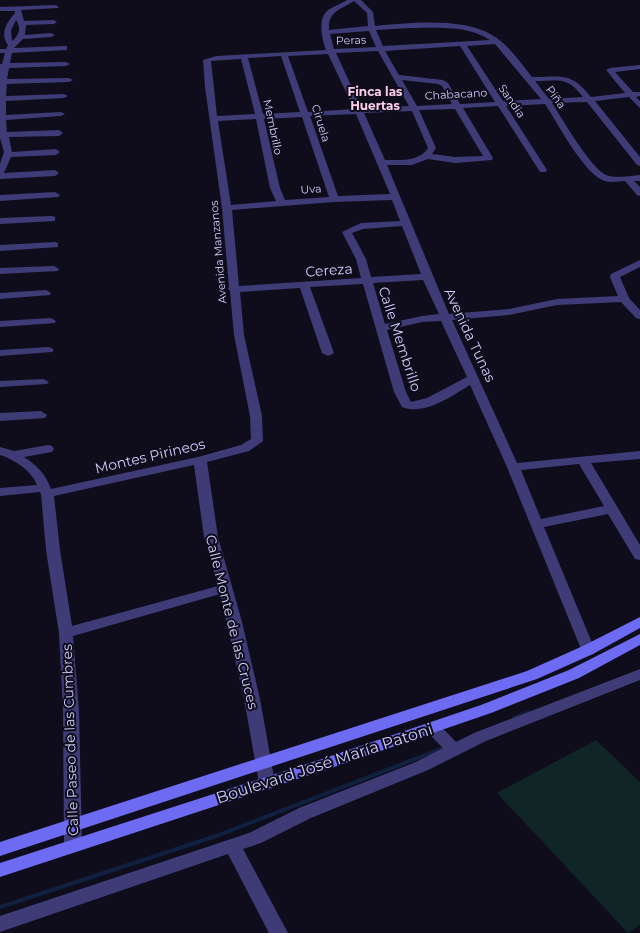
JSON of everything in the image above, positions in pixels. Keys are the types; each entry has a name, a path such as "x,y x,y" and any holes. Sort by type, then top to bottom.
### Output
{"main road":[{"name":"Boulevard José María Patoni","path":"0,849 532,675 588,650 640,622"},
{"name":"Boulevard José María Patoni","path":"0,870 267,783 446,741 545,686 640,639"}],"street":[{"path":"352,0 329,13 325,20 325,32 372,29 417,37 461,28 486,34 496,42"},
{"path":"357,0 370,12 372,29 381,50 414,108 430,143 432,148 427,156"},
{"path":"0,10 18,12 56,6"},
{"path":"18,12 23,23 22,36 10,48 4,66 2,82 2,134 8,146 8,155 0,174 55,173"},
{"path":"10,48 3,37 4,24 18,12"},
{"path":"23,23 54,22"},
{"name":"Avenida Tunas","path":"325,32 331,52 382,164 445,318 513,467 588,650"},
{"path":"22,36 51,36"},
{"name":"Peras","path":"207,60 284,54 381,50 417,37 463,44 496,42"},
{"name":"Piña","path":"496,42 546,100 598,175 607,179 627,178"},
{"name":"Sandia","path":"463,44 543,170"},
{"path":"0,51 10,48 64,48"},
{"name":"Ciruela","path":"284,54 334,199"},
{"name":"Membrillo","path":"244,57 260,116 275,188 281,203"},
{"name":"Avenida Manzanos","path":"207,60 227,208 233,290 239,335 256,416 258,433 256,441"},
{"path":"4,66 66,64"},
{"path":"640,67 610,70 640,106"},
{"path":"382,164 412,162 427,156 455,160 486,159 489,156 455,105 448,88 440,82 397,77"},
{"path":"528,78 557,78 572,81 635,151 640,163"},
{"path":"2,82 69,80"},
{"name":"Chabacano","path":"214,119 305,113 359,112 500,102 590,99 640,94"},
{"path":"1,99 64,96"},
{"path":"1,118 61,114"},
{"path":"2,134 59,132"},
{"path":"8,155 56,152"},
{"path":"627,178 640,178"},
{"path":"627,178 640,193"},
{"path":"0,198 55,195"},
{"name":"Uva","path":"227,208 334,199 396,197"},
{"path":"0,221 52,219"},
{"path":"366,281 359,254 348,232 361,226 406,223"},
{"path":"0,248 55,245"},
{"path":"638,314 624,299 614,277 616,274 640,263"},
{"path":"0,272 54,269"},
{"name":"Cereza","path":"233,290 428,276"},
{"name":"Calle Membrillo","path":"366,281 400,392 408,406 417,406 432,401 474,378"},
{"path":"304,286 328,353"},
{"path":"0,296 46,293"},
{"path":"381,328 410,321 509,312 557,302 624,299"},
{"path":"0,324 51,320"},
{"path":"0,353 48,350"},
{"path":"0,384 43,382"},
{"path":"0,417 41,415"},
{"name":"Montes Pirineos","path":"0,492 46,491 200,460 245,448 256,441"},
{"path":"13,455 48,449"},
{"name":"Calle Paseo de las Cumbres","path":"0,451 13,455 30,466 41,479 46,491 66,633 71,711 73,846"},
{"path":"513,467 640,455"},
{"name":"Calle Monte de las Cruces","path":"200,460 210,530 226,588 252,699 267,783"},
{"path":"583,460 640,556"},
{"path":"536,524 612,509"},
{"path":"66,633 226,588"},
{"path":"0,924 170,865 255,838 305,813 422,766 446,741 480,737 640,674"},
{"path":"232,846 279,933"}],"green space":[{"path":"596,740 640,782 640,925 628,933 497,793"}],"waterway":[{"path":"514,718 529,712"},
{"path":"0,907 219,835 446,747"}],"district":[{"name":"Finca las Huertas","path":"375,99"}]}
